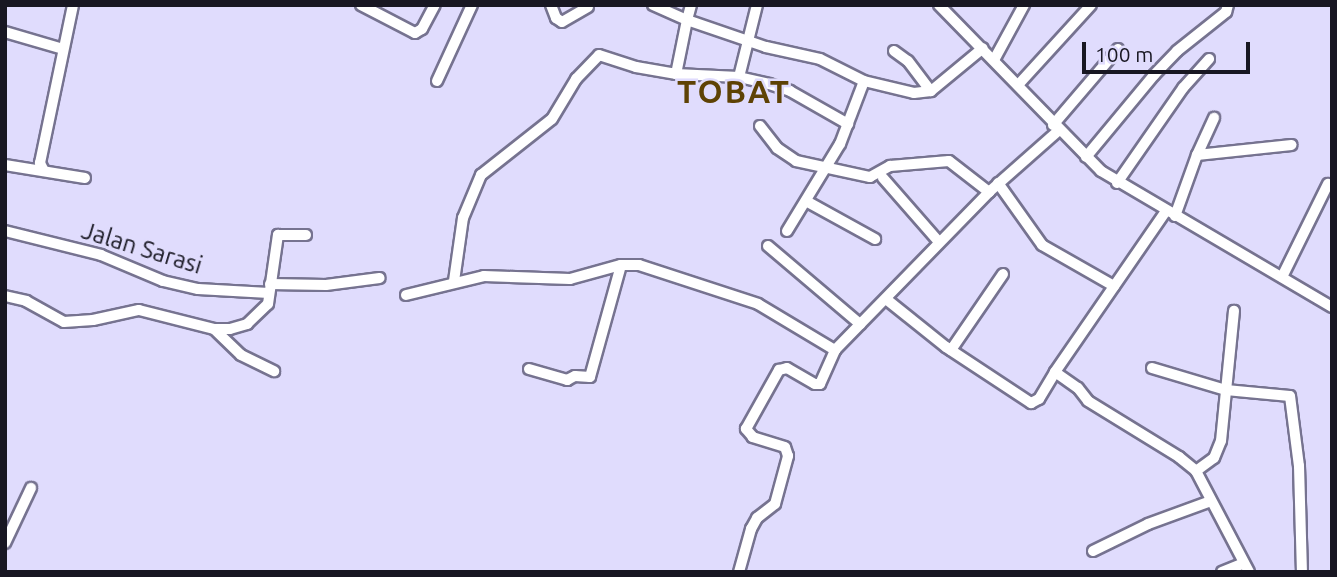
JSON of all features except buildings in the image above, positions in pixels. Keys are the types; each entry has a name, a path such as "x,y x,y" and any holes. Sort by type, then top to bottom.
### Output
{"street":[{"path":"43,169 40,163 73,5"},
{"path":"361,5 415,33 422,29 435,5"},
{"path":"437,81 472,5"},
{"path":"551,5 556,18 562,22 587,7"},
{"path":"653,5 687,20 750,41 820,59 864,81 914,93 931,91 983,48"},
{"path":"676,74 691,5"},
{"path":"740,77 757,5"},
{"path":"939,5 1056,127 1117,183 1332,307"},
{"path":"994,60 1024,5"},
{"path":"1018,85 1091,5"},
{"path":"1086,156 1162,67 1226,12 1228,5"},
{"path":"5,32 64,49"},
{"path":"739,572 751,529 757,518 775,504 788,456 785,447 753,437 746,429 779,370 787,368 815,384 820,384 835,349 1056,127 1118,49"},
{"path":"894,51 908,61 931,91"},
{"path":"454,281 463,218 481,175 552,119 576,79 599,55 636,67 676,74 740,77 790,92 848,124"},
{"path":"1117,183 1183,88 1209,59"},
{"path":"787,232 848,124 864,81"},
{"path":"886,299 951,351 1031,403 1039,399 1114,286 1171,213 1214,118"},
{"path":"760,126 789,159 870,177 890,166 949,161 989,192"},
{"path":"1197,155 1291,145"},
{"path":"5,165 43,169 85,178"},
{"path":"883,178 939,242"},
{"path":"998,183 1042,245 1058,257 1114,286"},
{"path":"1282,277 1328,184"},
{"path":"806,201 875,239"},
{"name":"Jalan Sarasi","path":"5,231 101,255 163,281 198,289 326,285 380,278"},
{"path":"5,296 26,301 64,322 146,310 214,329 247,324 265,310 278,235 306,235"},
{"path":"768,246 860,324"},
{"path":"529,369 567,380 575,376 590,377 621,265"},
{"path":"406,295 454,281 484,276 570,279 621,265 660,270 758,304 835,349"},
{"path":"951,351 1003,274"},
{"path":"1196,471 1218,450 1234,311"},
{"path":"214,329 241,355 274,371"},
{"path":"1152,368 1226,390 1290,396 1299,466 1302,572"},
{"path":"1055,372 1078,388 1088,401 1179,457 1196,471 1245,568 1222,572"},
{"path":"5,543 31,488"},
{"path":"1093,551 1148,524 1211,501"}],"district":[{"name":"TOBAT","path":"734,91"}]}
